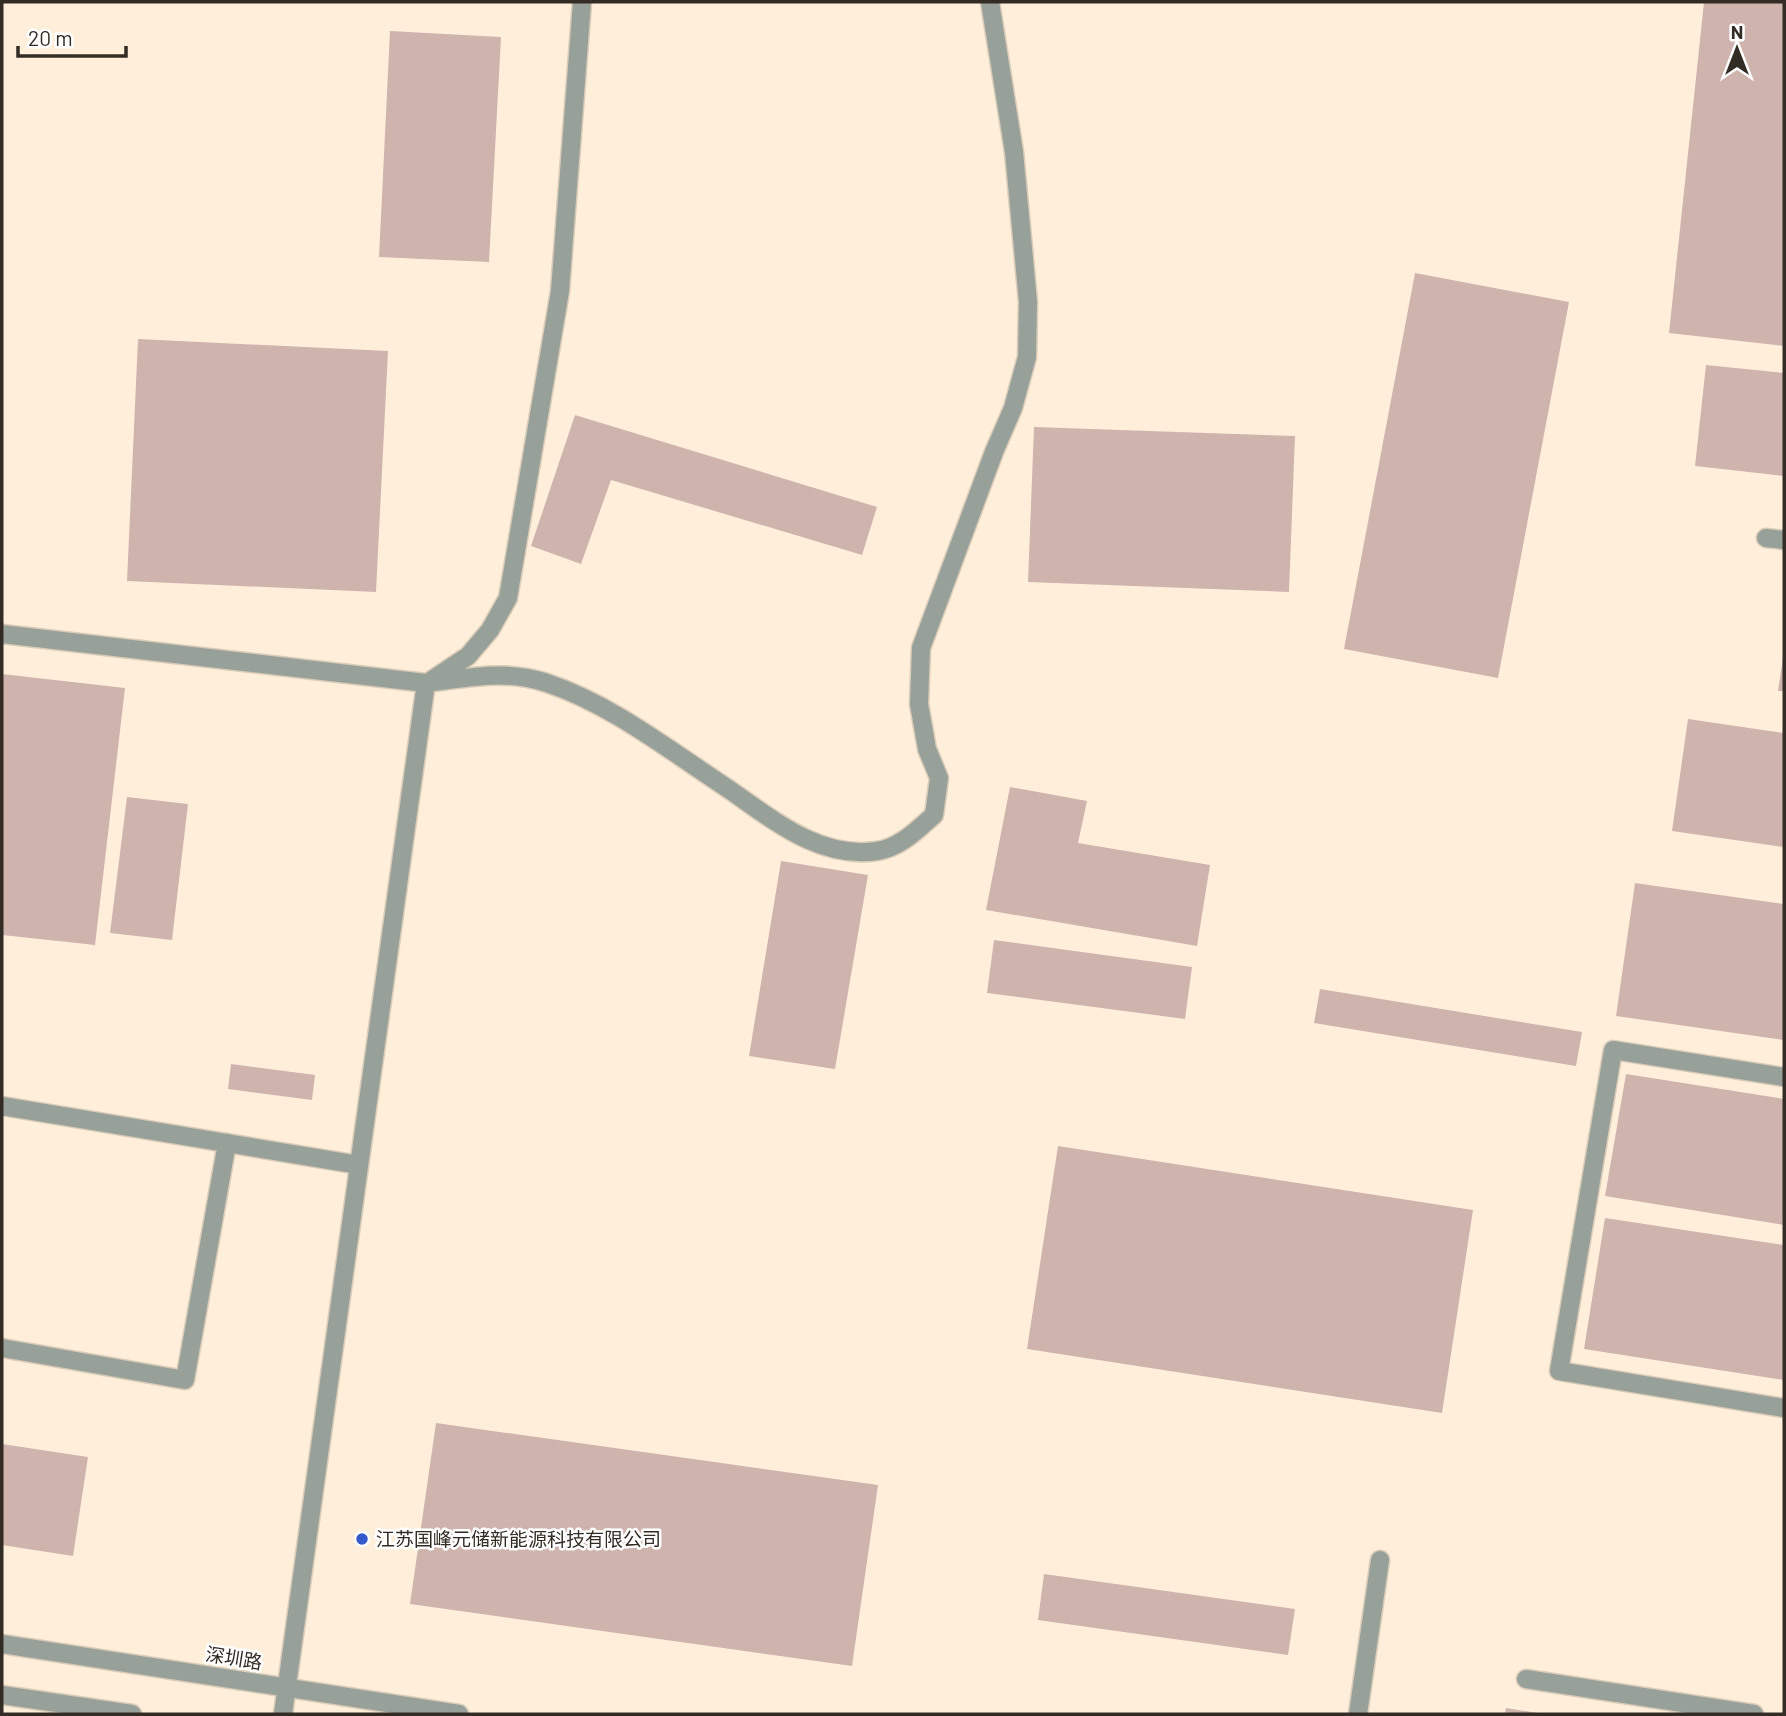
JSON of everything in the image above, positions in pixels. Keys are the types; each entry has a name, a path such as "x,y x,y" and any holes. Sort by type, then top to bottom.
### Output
{"street":[{"path":"283,1714 426,683 468,656 491,630 508,598 560,291 582,2"},
{"path":"2,634 426,683 500,674 545,682 584,698 635,727 778,825 805,839 838,851 878,851 907,839 934,815 939,778 927,749 919,704 921,648 993,452 1013,408 1027,357 1028,302 1014,152 990,2"},
{"path":"1766,538 1784,540"},
{"path":"1784,1077 1612,1049 1559,1371 1784,1408"},
{"path":"2,1106 359,1164"},
{"path":"2,1348 185,1380 227,1143"},
{"path":"1358,1714 1380,1560"},
{"name":"深圳路","path":"2,1644 459,1714"},
{"path":"1526,1679 1754,1714"},
{"path":"2,1695 132,1714"}],"building":[{"path":"1704,2 1784,2 1784,346 1669,333"},
{"path":"390,31 501,37 489,262 379,257"},
{"path":"1415,273 1569,302 1498,678 1344,649"},
{"path":"138,339 388,351 376,592 127,581"},
{"path":"1706,365 1784,373 1784,476 1695,466"},
{"path":"575,415 877,507 862,555 611,480 581,564 531,546"},
{"path":"1034,427 1295,436 1289,592 1028,582"},
{"path":"1783,658 1784,691 1778,691"},
{"path":"2,674 125,688 95,945 2,935"},
{"path":"1688,719 1784,733 1784,847 1672,831"},
{"path":"1010,787 1087,801 1078,843 1210,865 1197,946 986,910"},
{"path":"127,797 188,804 172,940 110,933"},
{"path":"781,861 868,875 835,1069 749,1056"},
{"path":"1635,883 1784,904 1784,1040 1616,1016"},
{"path":"994,940 1192,967 1185,1019 987,993"},
{"path":"1320,989 1582,1032 1576,1066 1314,1023"},
{"path":"231,1064 315,1075 312,1100 228,1089"},
{"path":"1626,1074 1784,1099 1784,1225 1605,1196"},
{"path":"1058,1146 1473,1210 1442,1413 1027,1349"},
{"path":"1605,1218 1784,1245 1784,1380 1584,1349"},
{"path":"436,1423 878,1485 852,1666 410,1604"},
{"path":"2,1444 88,1457 73,1556 2,1545"},
{"path":"1044,1574 1295,1609 1288,1655 1038,1620"},
{"path":"1506,1708 1538,1713 1538,1714 1505,1714"}],"place":[{"name":"江苏国峰元储新能源科技有限公司","path":"362,1539"}]}
